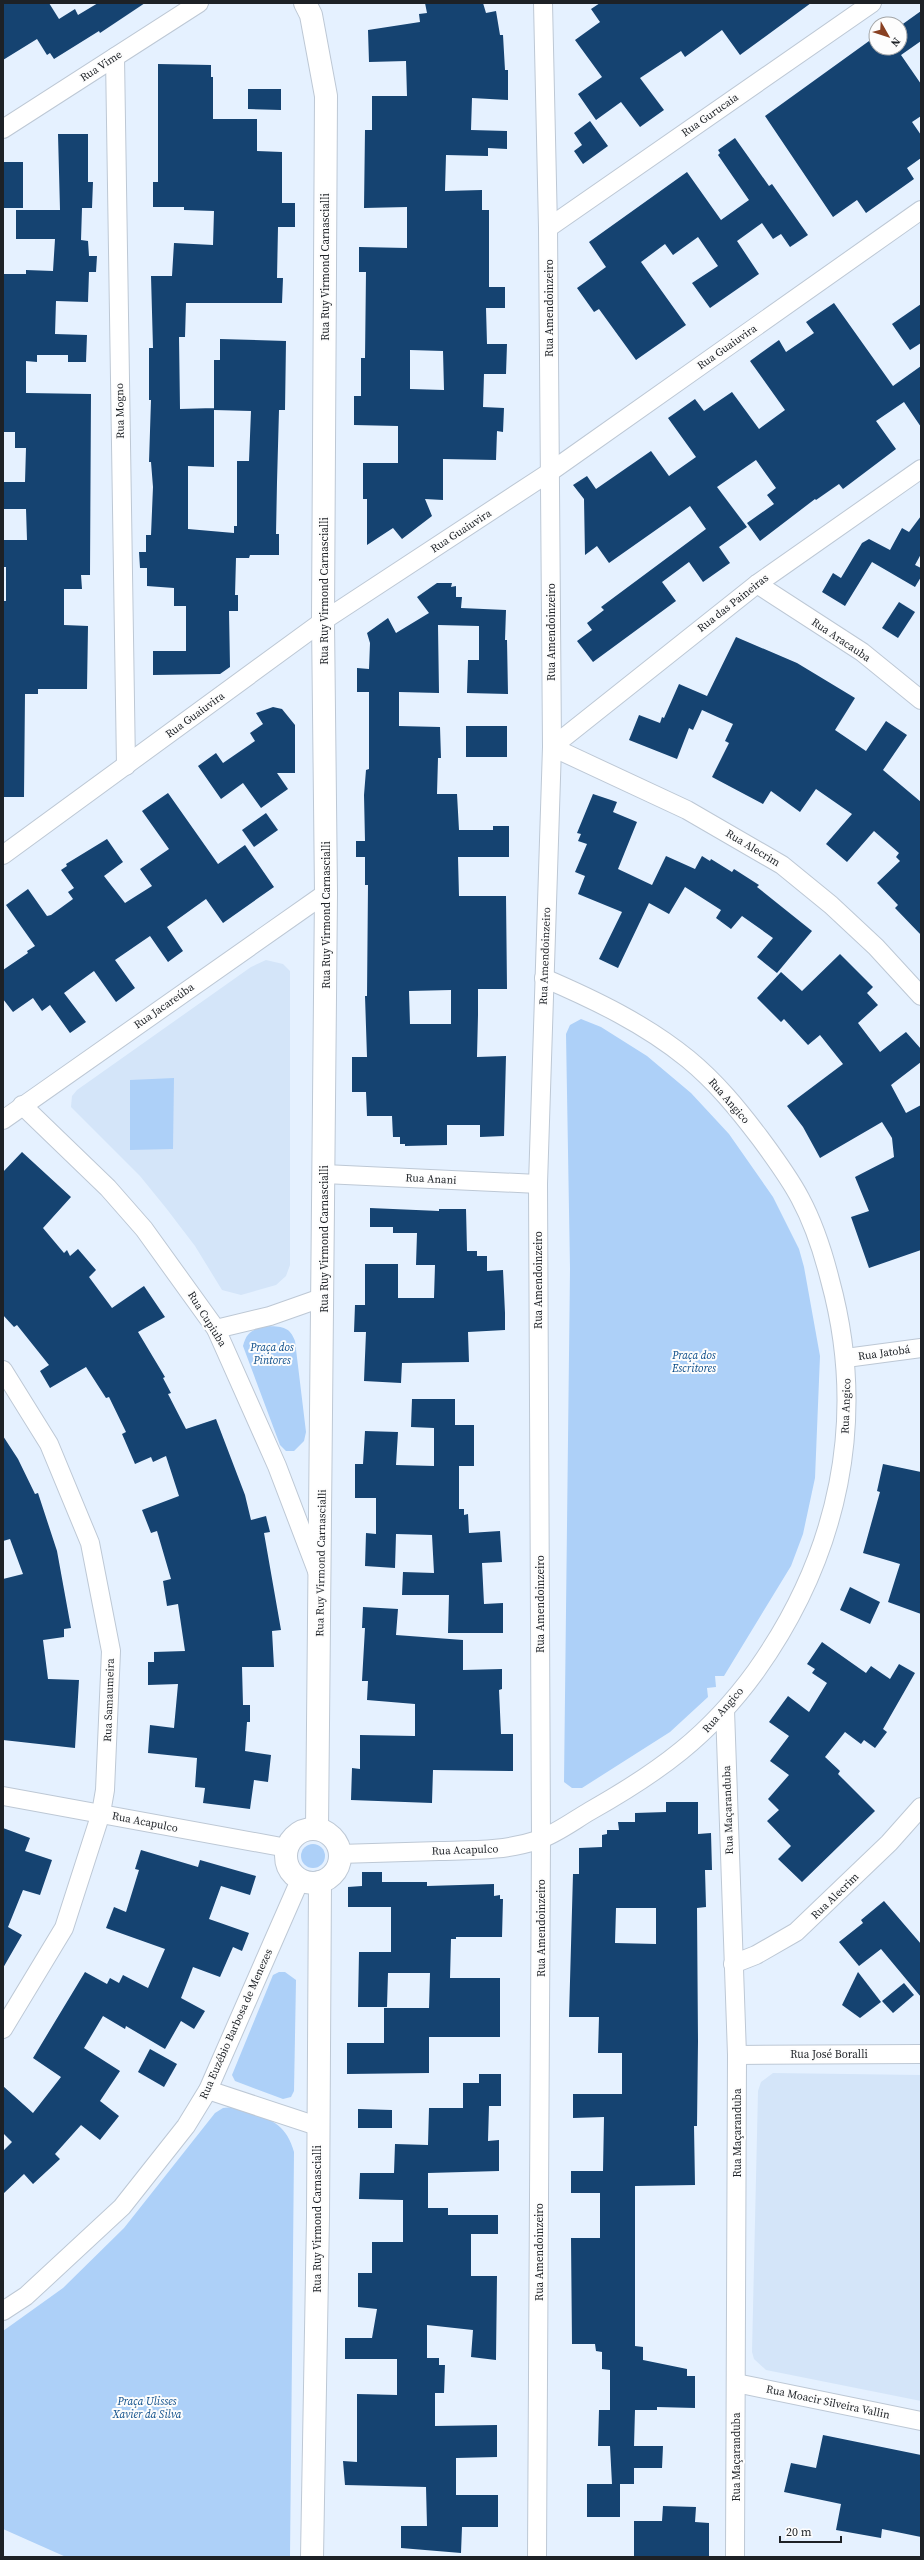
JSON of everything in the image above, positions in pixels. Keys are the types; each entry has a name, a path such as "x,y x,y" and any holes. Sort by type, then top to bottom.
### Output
{"street":[{"name":"Rua Vime","path":"3,130 199,3"},
{"name":"Rua Ruy Virmond Carnascialli","path":"305,3 311,14 326,96 323,621 326,894 324,1297 317,1829"},
{"name":"Rua Gurucaia","path":"548,228 872,3"},
{"name":"Rua Amendoinzeiro","path":"537,2557 541,1839 538,1184 552,747 546,4"},
{"name":"Rua Mogno","path":"115,57 126,766"},
{"name":"Rua Guaiuvira","path":"3,855 323,621 550,472 921,210"},
{"name":"Rua das Paineiras","path":"552,747 757,584 921,469"},
{"name":"Rua Aracauba","path":"757,584 862,652 921,700"},
{"name":"Rua Alecrim","path":"552,747 687,810 782,865 831,905 865,937 921,996"},
{"name":"Rua Jacareúba","path":"3,1120 326,894"},
{"name":"Rua Angico","path":"541,1839 626,1791 651,1774 707,1730 725,1710 764,1659 788,1622 808,1582 824,1538 843,1459 846,1358 828,1272 802,1201 778,1163 742,1114 708,1076 658,1037 607,1006 544,978"},
{"name":"Rua Cupiuba","path":"22,1106 108,1188 139,1223 216,1329 274,1458 320,1578"},
{"name":"Rua Anani","path":"324,1174 538,1184"},
{"path":"216,1329 270,1316 324,1297"},
{"name":"Rua Jatobá","path":"846,1358 921,1348"},
{"name":"Rua Samaumeira","path":"3,1370 49,1444 90,1543 111,1651 105,1790 101,1813 64,1928 3,2029"},
{"name":"Rua Maçaranduba","path":"725,1710 737,2054 735,2557"},
{"name":"Rua Acapulco","path":"3,1796 287,1848"},
{"name":"Rua Alecrim","path":"733,1964 756,1955 796,1932 890,1843 921,1807"},
{"path":"317,1829 333,1838 339,1854 334,1871 310,1881 288,1866 287,1848 290,1841 302,1831 317,1829"},
{"name":"Rua Acapulco","path":"339,1854 502,1850 541,1839"},
{"name":"Rua Ruy Virmond Carnascialli","path":"310,1881 317,2126 312,2557"},
{"name":"Rua Euzébio Barbosa de Menezes","path":"3,2311 26,2296 122,2207 186,2126 208,2090 310,1881"},
{"name":"Rua José Boralli","path":"737,2054 921,2054"},
{"path":"208,2090 317,2126"},
{"name":"Rua Moacir Silveira Vallin","path":"736,2383 921,2421"}],"shaded area":[{"path":"266,960 283,964 290,971 290,1265 286,1276 276,1285 241,1295 222,1290 195,1246 140,1176 71,1107 72,1096 77,1090 251,967"},
{"path":"773,2073 921,2075 921,2401 766,2370 754,2359 752,2352 758,2091 761,2082"}],"green space":[{"name":"Praça dos Escritores","path":"581,1019 601,1027 647,1056 691,1093 729,1134 773,1197 799,1249 804,1267 820,1356 815,1478 803,1534 791,1566 724,1676 715,1676 716,1687 707,1688 708,1697 670,1732 582,1788 572,1788 564,1782 570,1269 566,1034 570,1025"},
{"path":"174,1078 173,1149 130,1150 130,1080"},
{"name":"Praça dos Pintores","path":"269,1326 288,1330 295,1341 306,1432 304,1441 294,1451 286,1451 280,1445 243,1346 249,1333 259,1328"},
{"path":"313,1844 322,1847 325,1856 322,1865 313,1868 304,1865 301,1856 304,1847"},
{"path":"279,1972 285,1972 296,1980 294,2091 291,2097 283,2099 235,2081 232,2075 273,1975"},
{"name":"Praça Ulisses Xavier da Silva","path":"233,2107 271,2120 278,2125 285,2132 294,2152 290,2557 66,2557 3,2529 3,2331 63,2288 124,2228 215,2113 223,2108"}],"building":[{"path":"3,3 49,3 59,19 75,9 78,15 98,3 145,3 100,33 99,31 54,59 50,53 47,55 37,39 3,60"},
{"path":"425,3 483,3 486,13 496,11 500,35 503,35 505,70 508,70 508,100 472,98 471,130 507,131 507,149 488,148 488,156 446,155 445,191 482,190 482,210 489,210 489,287 505,287 505,308 486,308 487,344 507,344 506,374 484,374 483,407 504,408 503,432 497,431 496,460 443,459 443,500 425,499 432,516 402,539 393,528 367,545 367,499 363,499 363,463 398,463 398,426 354,425 354,396 361,396 361,358 365,358 366,272 359,272 359,247 407,248 407,207 364,208 365,130 372,130 372,96 407,96 406,61 369,62 368,30 420,22 419,14 427,13","holes":["410,350 443,351 444,390 410,389"]},
{"path":"600,3 811,3 740,55 722,30 685,57 681,51 640,78 664,110 640,127 621,102 596,120 578,94 602,77 575,40 600,22 591,9"},
{"path":"921,11 921,41 908,50 908,20"},
{"path":"868,42 868,56 902,56 921,84 921,116 912,122 921,135 921,158 907,168 914,179 866,213 857,200 833,217 765,116"},
{"path":"158,64 211,65 211,77 213,77 213,119 257,119 257,151 282,152 282,203 295,203 295,227 278,227 277,278 283,278 282,303 186,303 185,337 179,337 180,409 214,408 214,360 220,360 220,339 286,341 285,410 279,410 276,534 279,534 279,555 250,555 249,558 236,558 235,595 238,595 238,611 229,611 230,667 220,674 153,675 153,651 186,651 186,606 174,606 174,588 147,586 147,568 140,568 139,552 146,552 146,535 151,535 153,487 151,462 149,462 151,400 149,400 149,348 153,348 151,276 172,276 174,243 213,245 214,211 184,210 184,207 153,207 153,182 158,182","holes":["214,410 251,411 249,461 237,461 237,526 234,526 234,533 188,529 188,466 214,467"]},
{"path":"248,89 281,89 281,110 248,109"},
{"path":"590,121 608,146 583,164 574,151 582,145 574,133"},
{"path":"58,134 88,134 88,182 93,182 92,208 82,208 81,240 88,241 89,256 97,256 96,272 89,272 88,302 56,301 55,334 87,335 86,362 68,362 68,355 37,355 37,362 26,361 26,393 91,394 90,575 81,575 82,589 64,589 64,625 88,626 87,689 38,689 38,694 25,694 24,797 3,797 3,601 6,601 6,567 3,567 3,540 27,540 26,509 3,509 3,482 25,482 26,448 15,448 15,432 3,432 3,274 26,274 26,270 53,271 55,239 16,239 16,210 60,210"},
{"path":"735,138 769,186 772,184 808,235 790,247 781,234 773,239 762,223 737,241 759,274 710,308 692,283 718,266 698,237 673,255 665,244 641,262 686,325 636,360 599,309 594,312 577,288 606,267 589,242 687,172 721,220 749,200 718,155 720,153 718,150"},
{"path":"3,162 23,162 23,208 3,208"},
{"path":"834,303 893,386 921,366 921,427 904,402 876,421 896,449 843,489 839,484 816,500 815,499 760,541 747,523 774,504 767,495 776,488 756,460 717,487 747,527 719,547 730,563 703,582 689,562 662,582 676,601 593,662 577,641 592,630 587,623 604,610 601,607 706,529 690,506 609,563 597,546 585,555 584,499 573,485 587,476 596,489 651,451 669,476 696,457 668,418 695,399 704,411 732,392 759,429 785,410 750,361 779,340 786,352 814,333 806,322"},
{"path":"921,304 921,343 910,350 892,324"},
{"path":"921,516 921,554 915,565 921,568 921,577 915,587 872,562 845,606 822,592 833,573 841,578 862,543 869,539 890,550 902,528 909,532"},
{"path":"437,583 452,583 451,587 456,586 456,597 462,597 461,608 506,610 505,640 507,640 508,694 467,693 468,660 479,660 479,626 438,625 439,693 399,692 399,726 440,727 441,758 438,758 437,794 457,794 459,830 493,830 493,826 509,826 509,857 458,857 459,896 506,896 507,989 478,989 477,1057 506,1056 504,1136 480,1137 480,1125 447,1125 447,1145 405,1146 405,1144 400,1144 400,1137 393,1137 392,1116 367,1116 366,1092 352,1092 352,1057 367,1057 365,996 367,996 368,885 365,885 365,857 356,857 356,841 365,841 364,795 366,770 369,769 369,692 357,692 357,668 369,669 370,643 367,633 388,618 396,633 429,613 417,597","holes":["451,990 451,1024 410,1024 409,991"]},
{"path":"899,602 915,612 898,638 882,628"},
{"path":"736,637 797,663 855,698 835,730 866,751 886,721 907,735 883,770 921,802 921,935 895,908 898,905 877,883 900,861 896,857 899,853 874,831 847,862 826,844 852,814 816,789 800,812 771,791 763,804 712,777 729,743 725,741 733,724 702,710 693,730 689,728 677,759 629,740 639,715 660,723 662,717 664,718 679,684 707,696"},
{"path":"273,707 282,709 295,725 295,773 277,773 288,789 261,808 243,783 221,799 198,766 216,753 223,763 255,741 250,733 263,724 256,713"},
{"path":"466,726 507,726 507,757 466,757"},
{"path":"168,793 218,864 245,845 274,887 223,923 206,899 167,927 183,951 168,962 150,936 115,960 135,988 116,1002 94,971 64,993 86,1022 70,1033 50,1005 42,1011 33,998 13,1012 3,999 3,970 28,953 27,951 35,946 6,905 28,889 47,916 51,915 73,899 68,892 74,888 61,870 67,866 66,864 107,839 123,862 104,876 125,903 152,886 140,869 169,849 142,811"},
{"path":"593,794 617,802 613,812 637,822 618,869 652,885 666,856 695,869 702,856 710,861 711,859 732,872 734,869 759,885 757,887 812,931 777,973 757,957 773,938 742,916 731,929 716,918 721,910 685,887 669,914 649,903 618,968 599,959 622,912 578,894 585,876 575,872 587,844 578,841 581,834 577,833"},
{"path":"266,813 278,830 254,847 242,830"},
{"path":"840,954 873,987 867,993 878,1005 858,1023 880,1052 906,1032 921,1049 921,1062 891,1085 906,1113 921,1105 921,1250 869,1268 851,1217 869,1211 855,1177 894,1157 892,1138 882,1122 820,1158 803,1127 787,1106 843,1064 820,1035 808,1045 784,1019 781,1022 757,998 781,972 802,991"},
{"path":"22,1152 71,1197 43,1228 64,1253 67,1250 70,1256 78,1249 96,1270 89,1277 112,1308 144,1286 165,1317 138,1332 165,1377 163,1378 171,1393 168,1394 186,1429 216,1419 245,1495 251,1520 266,1516 270,1532 264,1533 281,1630 272,1631 274,1667 242,1667 243,1705 250,1705 250,1722 247,1722 245,1751 271,1755 268,1782 254,1780 250,1809 203,1803 205,1788 195,1787 197,1758 148,1753 150,1725 174,1728 178,1684 148,1685 148,1662 154,1662 154,1652 185,1651 178,1604 167,1606 163,1581 171,1579 157,1531 151,1533 142,1510 179,1496 166,1456 153,1462 151,1457 135,1464 122,1434 126,1432 109,1397 106,1398 86,1367 50,1388 40,1371 49,1365 17,1325 14,1327 3,1315 3,1172"},
{"path":"370,1208 439,1211 439,1209 466,1209 467,1251 477,1251 477,1256 487,1256 487,1271 503,1270 505,1313 505,1330 468,1332 469,1362 402,1363 401,1383 364,1381 366,1332 354,1332 355,1305 365,1305 365,1264 398,1264 398,1298 434,1298 435,1265 416,1265 417,1233 393,1233 393,1227 370,1227"},
{"path":"412,1399 455,1399 455,1425 474,1425 474,1466 459,1466 459,1509 464,1509 464,1515 468,1514 469,1533 500,1531 502,1562 482,1563 484,1604 503,1603 503,1633 448,1633 449,1595 402,1595 403,1572 434,1573 432,1535 396,1534 395,1568 365,1566 366,1533 376,1534 376,1498 355,1498 355,1464 363,1464 365,1431 398,1432 396,1465 434,1466 434,1428 411,1427"},
{"path":"3,1436 18,1459 35,1494 38,1493 57,1551 71,1628 64,1629 64,1637 43,1640 48,1679 79,1680 75,1748 3,1740 3,1579 23,1574 10,1539 3,1541"},
{"path":"883,1464 921,1472 921,1614 888,1602 900,1564 863,1553 880,1492 877,1491"},
{"path":"850,1587 880,1602 870,1624 840,1610"},
{"path":"363,1607 398,1609 396,1635 463,1640 463,1670 502,1669 502,1689 499,1690 501,1734 513,1734 513,1771 433,1770 432,1803 351,1800 352,1768 360,1769 360,1735 415,1736 415,1704 367,1700 368,1681 362,1681 365,1628 362,1628"},
{"path":"822,1642 866,1673 871,1666 890,1679 899,1664 915,1673 883,1729 887,1732 875,1748 864,1740 861,1744 845,1732 825,1757 840,1771 838,1774 875,1811 802,1882 778,1859 791,1846 767,1821 779,1810 768,1799 789,1775 770,1761 789,1736 769,1722 788,1696 809,1712 827,1683 812,1673 815,1669 807,1664"},
{"path":"666,1802 698,1802 698,1834 711,1833 712,1870 705,1870 706,1907 697,1908 698,2041 697,2126 694,2126 695,2185 635,2186 635,2346 643,2347 643,2360 687,2369 687,2376 695,2376 695,2408 657,2407 657,2410 635,2410 634,2446 663,2446 662,2468 634,2468 634,2484 620,2484 620,2517 587,2517 587,2484 612,2484 610,2446 598,2446 599,2410 610,2410 610,2370 602,2369 602,2352 596,2351 595,2344 572,2344 571,2238 600,2238 600,2193 571,2193 571,2171 603,2171 604,2117 573,2118 573,2094 622,2094 622,2053 598,2053 599,2017 569,2017 573,1874 579,1874 579,1848 602,1847 602,1835 607,1834 607,1830 619,1830 618,1822 635,1822 635,1813 666,1812","holes":["616,1908 656,1908 656,1944 615,1943"]},
{"path":"3,1828 30,1838 25,1851 52,1860 40,1895 23,1890 8,1927 22,1935 3,1968"},
{"path":"141,1850 198,1867 200,1860 256,1876 250,1895 221,1886 209,1919 249,1933 242,1951 233,1947 220,1977 193,1967 181,1998 205,2011 194,2029 181,2021 165,2049 126,2026 125,2029 103,2016 84,2048 120,2071 100,2101 119,2116 100,2140 81,2125 55,2154 60,2159 33,2184 24,2174 3,2194 3,2151 12,2142 3,2133 3,2086 33,2113 61,2077 33,2058 85,1972 107,1984 110,1978 119,1983 123,1975 148,1988 165,1949 106,1928 114,1907 126,1912 139,1870 135,1869"},
{"path":"362,1872 382,1872 382,1882 427,1882 427,1886 494,1884 494,1896 500,1895 500,1899 503,1899 502,1937 456,1937 456,1939 451,1939 450,1978 500,1978 500,2037 429,2037 429,2073 347,2074 347,2043 384,2043 384,2008 429,2008 430,1973 388,1973 387,2007 358,2007 359,1952 391,1952 391,1907 348,1907 348,1887 362,1886"},
{"path":"884,1901 921,1944 921,1997 881,1949 859,1966 839,1942 863,1923 861,1920"},
{"path":"858,1972 881,2002 860,2018 842,2005"},
{"path":"904,1983 914,1995 893,2013 882,2001"},
{"path":"150,2049 177,2064 164,2087 138,2072"},
{"path":"479,2074 501,2074 501,2106 489,2106 488,2141 499,2140 499,2171 428,2173 428,2208 448,2208 448,2215 498,2215 498,2234 471,2234 471,2276 497,2276 496,2360 471,2357 473,2330 427,2325 427,2358 439,2358 439,2365 445,2365 444,2393 435,2393 435,2426 497,2425 497,2457 456,2458 456,2495 498,2495 498,2527 462,2527 461,2553 401,2548 401,2526 427,2526 426,2487 345,2485 343,2461 357,2462 357,2394 397,2395 397,2359 345,2359 345,2338 372,2338 377,2309 358,2307 358,2273 372,2273 372,2242 403,2242 403,2200 359,2199 360,2173 394,2173 395,2144 428,2145 429,2108 463,2108 463,2083 479,2083"},
{"path":"358,2109 392,2110 392,2128 358,2128"},
{"path":"823,2435 921,2455 921,2537 882,2529 881,2538 836,2530 841,2504 784,2492 791,2463 816,2468"},
{"path":"663,2506 696,2507 695,2522 709,2523 709,2557 634,2557 634,2521 662,2521"}]}
